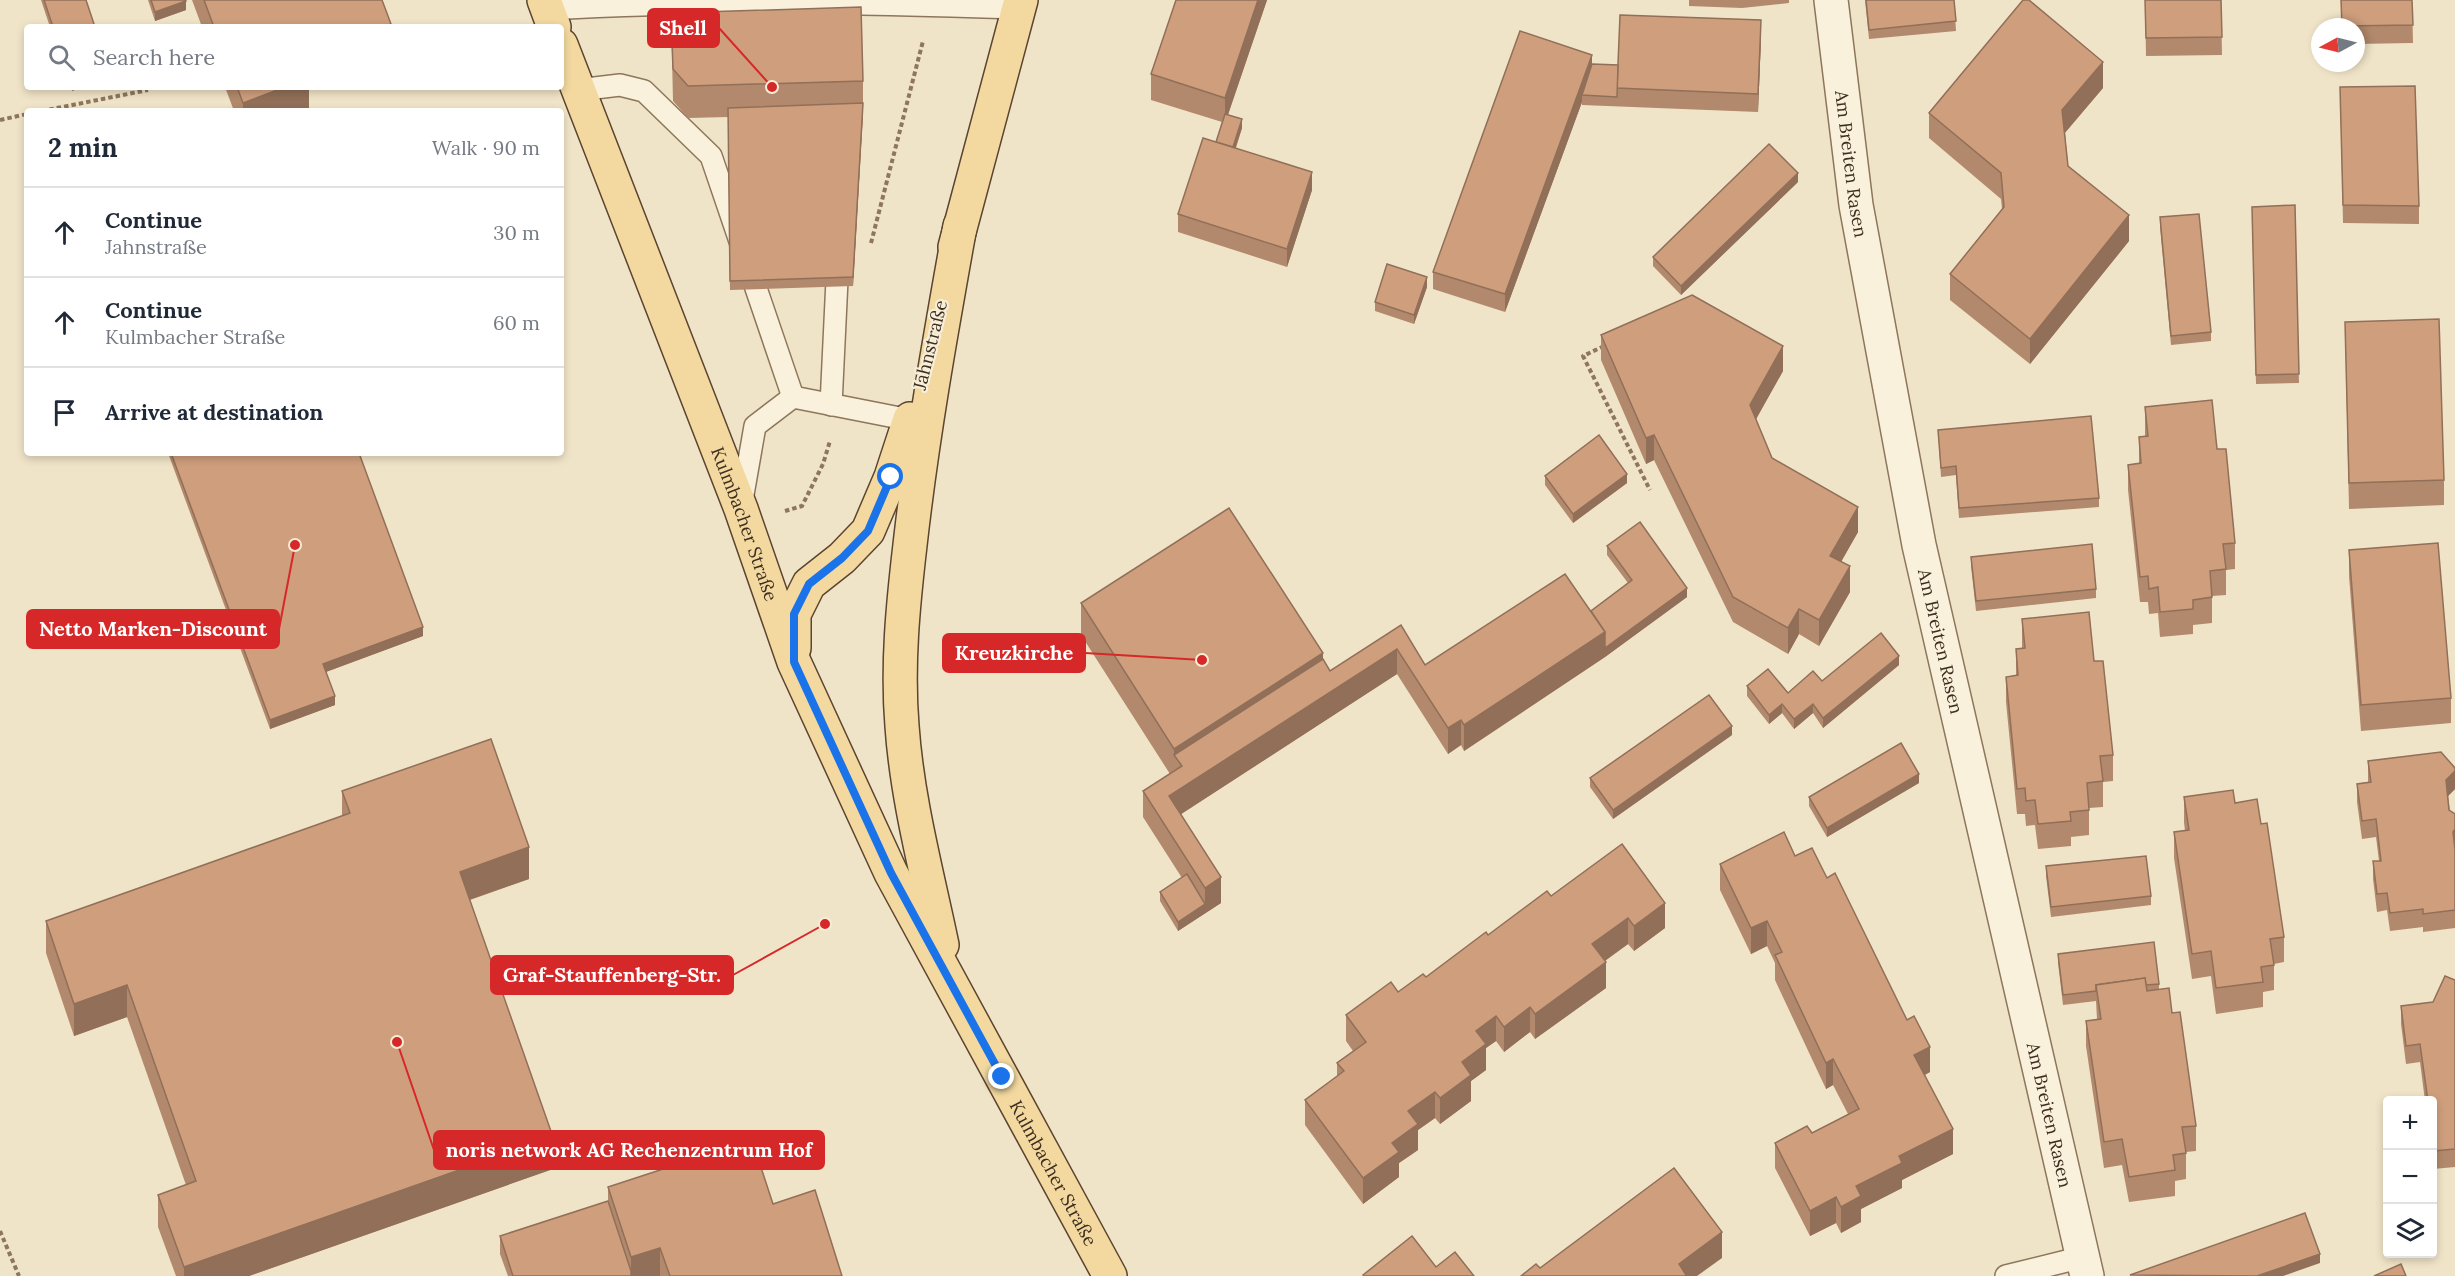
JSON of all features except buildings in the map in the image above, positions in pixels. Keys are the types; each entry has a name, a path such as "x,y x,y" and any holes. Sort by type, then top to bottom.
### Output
{"main road":[{"name":"Jahnstraße","path":"794,662 794,614 809,584 842,558 868,531 891,477 910,420 1020,4"},
{"name":"Kulmbacher Straße","path":"564,53 741,509 794,662 891,873 1110,1276"},
{"path":"948,978 905,762 901,697 901,627 917,478 932,379 960,226"}],"street":[{"name":"Am Breiten Rasen","path":"1831,0 1856,205 1919,545 2085,1266"}],"lane":[{"path":"548,12 674,0 1020,4"},
{"path":"578,90 620,86 644,91 711,156 793,398"},
{"path":"711,156 733,156"},
{"path":"831,405 839,241"},
{"path":"741,509 755,426 793,398 910,420"},
{"path":"2006,1276 2085,1266"}],"path":[{"path":"57,108 148,90"},
{"path":"0,120 24,115"},
{"path":"1614,342 1582,356 1650,490"},
{"path":"0,1231 19,1276"}],"place":[{"name":"Shell","path":"772,87"},
{"name":"Netto Marken-Discount","path":"295,545"},
{"name":"Kreuzkirche","path":"1202,660"},
{"name":"Graf-Stauffenberg-Str.","path":"825,924"},
{"name":"noris network AG Rechenzentrum Hof","path":"397,1042"}],"route":[{"path":"891,477 868,531 842,558 809,584 794,614 794,662 891,873 1002,1077"}]}
